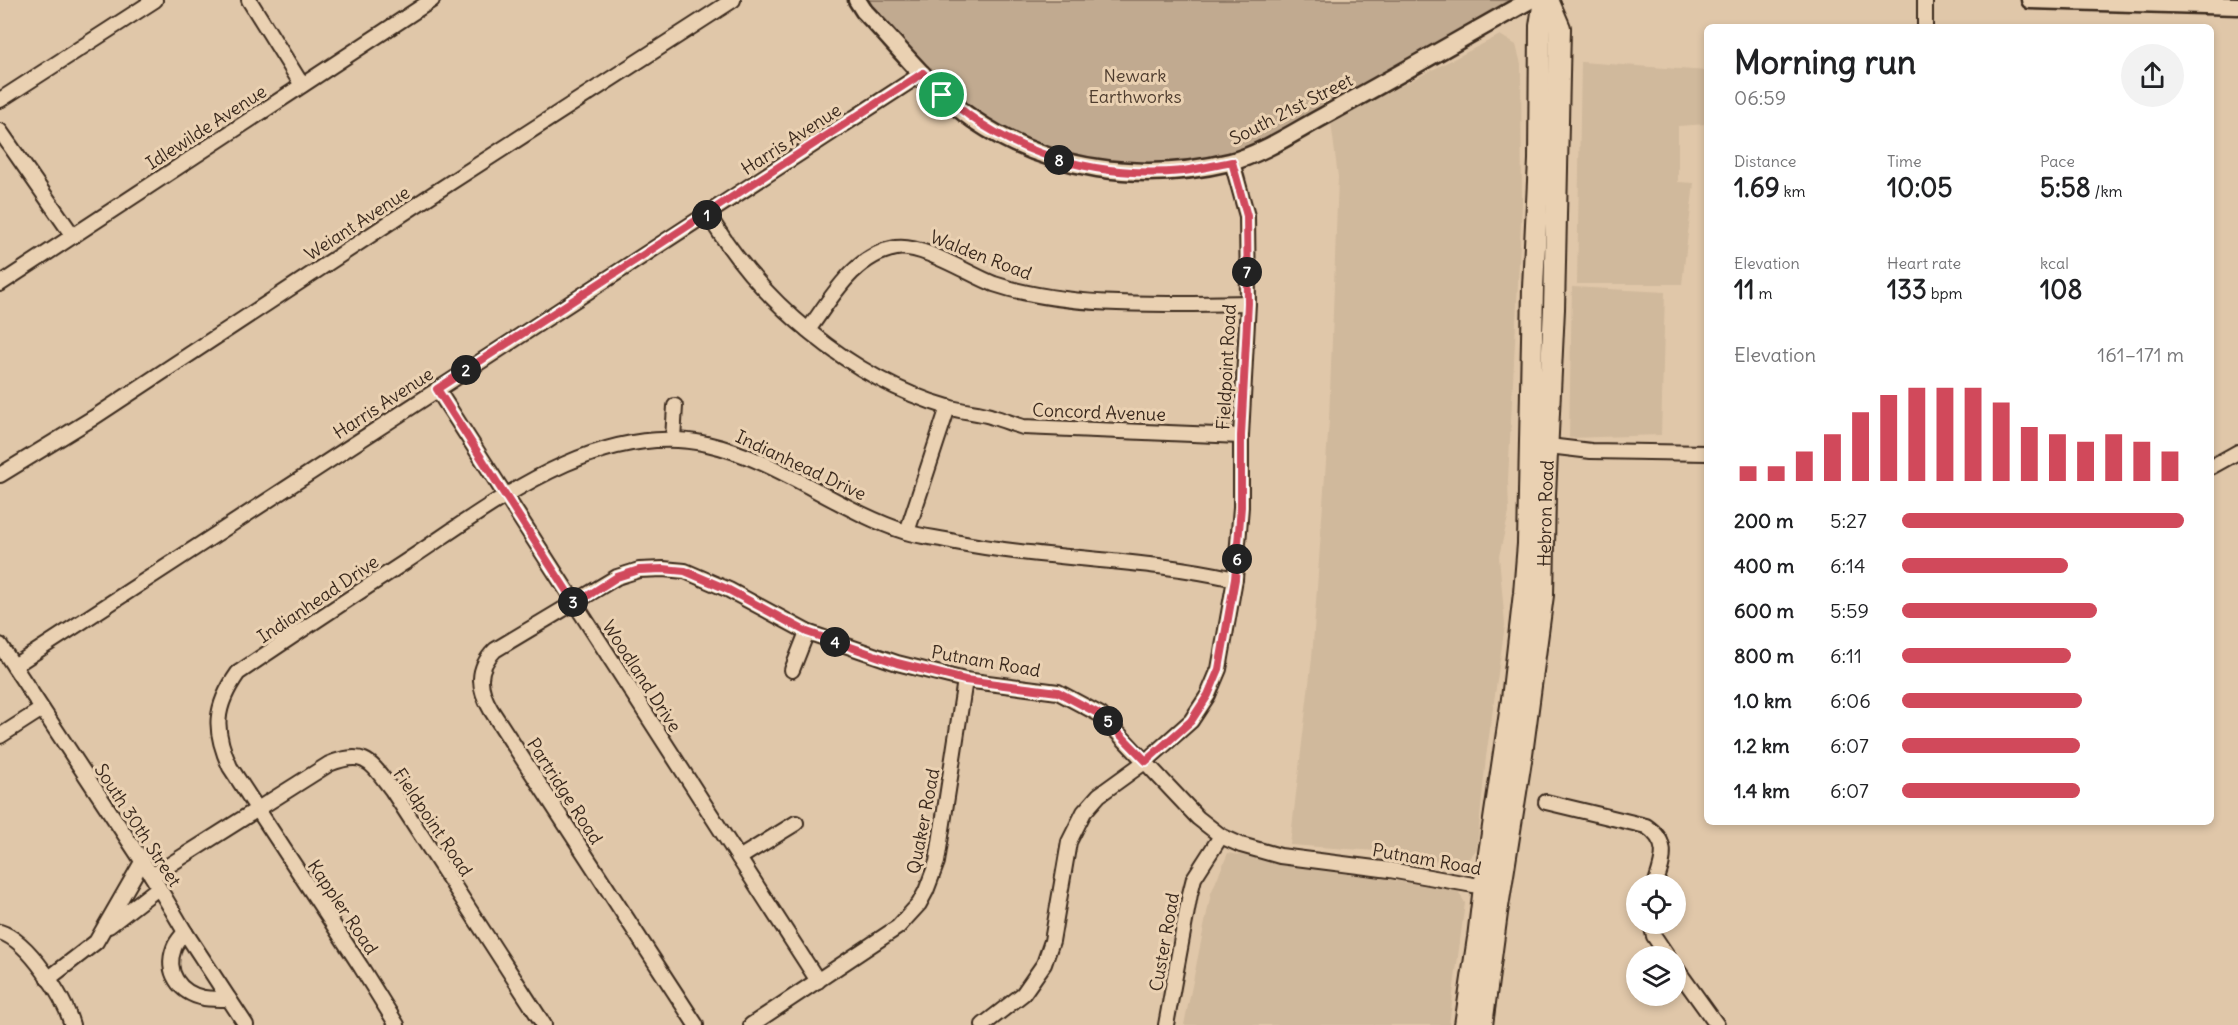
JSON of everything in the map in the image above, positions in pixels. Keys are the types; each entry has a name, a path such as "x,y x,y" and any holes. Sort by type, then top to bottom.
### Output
{"highway":[{"name":"Hebron Road","path":"1482,1025 1492,888 1528,544 1539,160 1540,35 1544,0"},
{"name":"Hebron Road","path":"1465,1025 1479,938 1492,888 1529,702 1543,595 1560,28 1548,0"},
{"path":"1533,348 1539,358 1538,423 1548,446"},
{"path":"1529,452 1540,475 1537,564 1543,576"}],"main road":[{"name":"South 21st Street","path":"857,0 864,11 942,95 973,119 1019,145 1069,163 1119,172 1183,171 1232,162 1300,129 1530,0"},
{"path":"2030,0 2238,6"}],"street":[{"path":"0,100 154,0"},
{"path":"249,0 302,85"},
{"name":"Idlewilde Avenue","path":"0,284 432,0"},
{"name":"Weiant Avenue","path":"0,475 93,418 733,0"},
{"path":"1925,0 1925,24"},
{"name":"Harris Avenue","path":"14,666 923,73"},
{"path":"0,131 73,236"},
{"name":"Fieldpoint Road","path":"983,1025 1023,994 1044,964 1052,941 1064,860 1077,824 1099,795 1146,761 1191,721 1208,695 1219,669 1235,579 1241,507 1241,436 1248,303 1247,216 1232,162"},
{"name":"Concord Avenue","path":"708,214 724,242 749,273 808,330 858,366 900,388 948,407 992,416 1023,427 1241,436"},
{"name":"Walden Road","path":"808,330 850,274 866,260 898,248 919,251 992,283 1024,293 1105,302 1248,303"},
{"name":"Woodland Drive","path":"437,389 818,981"},
{"path":"674,439 675,406"},
{"path":"907,532 948,407"},
{"name":"Indianhead Drive","path":"257,809 230,767 221,746 218,730 220,709 226,691 238,673 505,496 563,464 604,449 638,441 674,439 706,443 756,459 822,495 907,532 1013,552 1198,571 1235,579"},
{"path":"1548,446 1591,451 1704,453"},
{"path":"2214,465 2238,452"},
{"name":"Putnam Road","path":"575,604 617,577 639,570 685,571 729,590 807,632 897,663 965,680 1058,692 1101,715 1198,818 1221,836 1241,845 1280,856 1390,870 1492,888"},
{"name":"Partridge Road","path":"575,604 495,650 487,659 482,670 482,694 696,1025"},
{"path":"792,670 807,632"},
{"name":"South 30th Street","path":"0,645 246,1025"},
{"name":"Quaker Road","path":"751,1025 898,927 920,904 937,862 965,680"},
{"path":"0,736 42,709"},
{"name":"Fieldpoint Road","path":"105,929 155,882 257,809 329,764 346,757 360,758 371,763 392,790 544,1025"},
{"path":"1546,802 1646,826 1656,833 1662,842 1662,865 1659,874"},
{"name":"Kappler Road","path":"257,809 397,1025"},
{"path":"740,858 796,823"},
{"name":"Custer Road","path":"1166,1025 1194,878 1221,836"},
{"path":"48,979 96,942 142,862"},
{"path":"0,932 26,949 67,1009 72,1025"},
{"path":"185,932 174,946 172,955 171,972 175,981 187,991 202,997 229,999"},
{"path":"1686,982 1717,1025"}],"shaded area":[{"path":"1500,35 1516,45 1521,64 1522,204 1508,480 1509,513 1499,556 1505,625 1486,757 1477,849 1463,865 1377,851 1290,845 1312,658 1329,420 1338,177 1331,122"},
{"path":"1581,62 1704,71 1704,124 1678,126 1678,182 1694,183 1682,284 1577,284"},
{"path":"1572,287 1665,292 1661,435 1569,438"},
{"path":"1228,853 1458,891 1465,903 1449,1025 1184,1025 1211,893"}],"green space":[{"name":"Newark Earthworks","path":"857,0 1530,0 1232,162 1119,172 992,131"}],"route":[{"path":"923,73 942,95 992,131 1019,145 1069,163 1119,172 1183,171 1232,162 1247,216 1248,303 1241,436 1241,507 1235,579 1224,648 1219,669 1208,695 1191,721 1146,761 1101,715 1058,692 965,680 897,663 807,632 729,590 685,571 639,570 617,577 575,604 437,389 923,73"}]}
